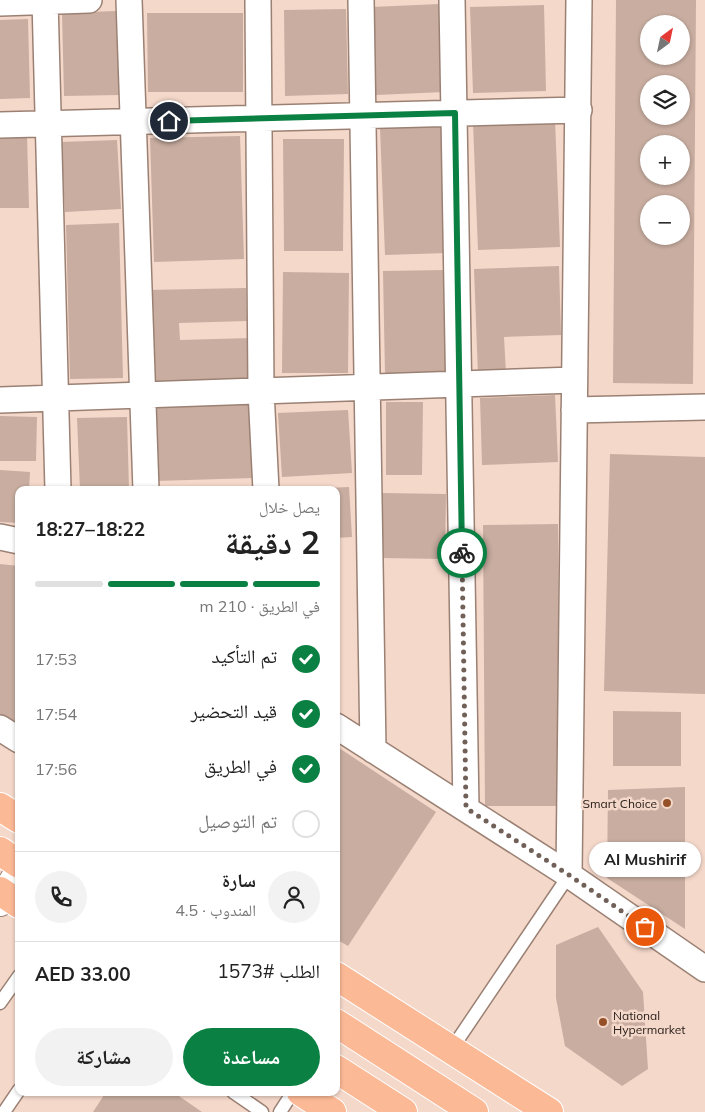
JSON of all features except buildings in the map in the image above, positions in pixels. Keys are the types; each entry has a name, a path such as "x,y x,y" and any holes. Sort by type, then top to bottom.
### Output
{"highway":[{"path":"0,807 15,816"},
{"path":"0,851 15,861"},
{"path":"340,979 549,1112"},
{"path":"340,1026 474,1112"},
{"path":"340,1072 403,1112"},
{"path":"307,1096 332,1112"}],"street":[{"path":"0,3 89,0"},
{"path":"129,0 146,486"},
{"path":"258,0 261,391 266,486"},
{"path":"361,0 373,750"},
{"path":"452,0 466,808"},
{"path":"569,875 579,0"},
{"path":"45,1 58,486"},
{"path":"0,125 579,110"},
{"path":"0,400 574,380"},
{"path":"574,410 705,407"},
{"path":"0,537 15,540"},
{"path":"0,728 15,737"},
{"path":"340,729 569,875 705,969"},
{"path":"6,898 15,880"}],"lane":[{"path":"452,1050 569,875"},
{"path":"0,1003 15,982"},
{"path":"4,1112 15,1096"},
{"path":"238,1096 262,1112"},
{"path":"280,1112 290,1096"}],"way so far":[{"path":"462,553 466,808 645,927"}],"place":[{"name":"Smart Choice","path":"667,803"},
{"name":"Al Mushirif","path":"645,927"},
{"name":"National Hypermarket","path":"603,1022"}],"route":[{"path":"169,121 455,113 462,553"}]}
